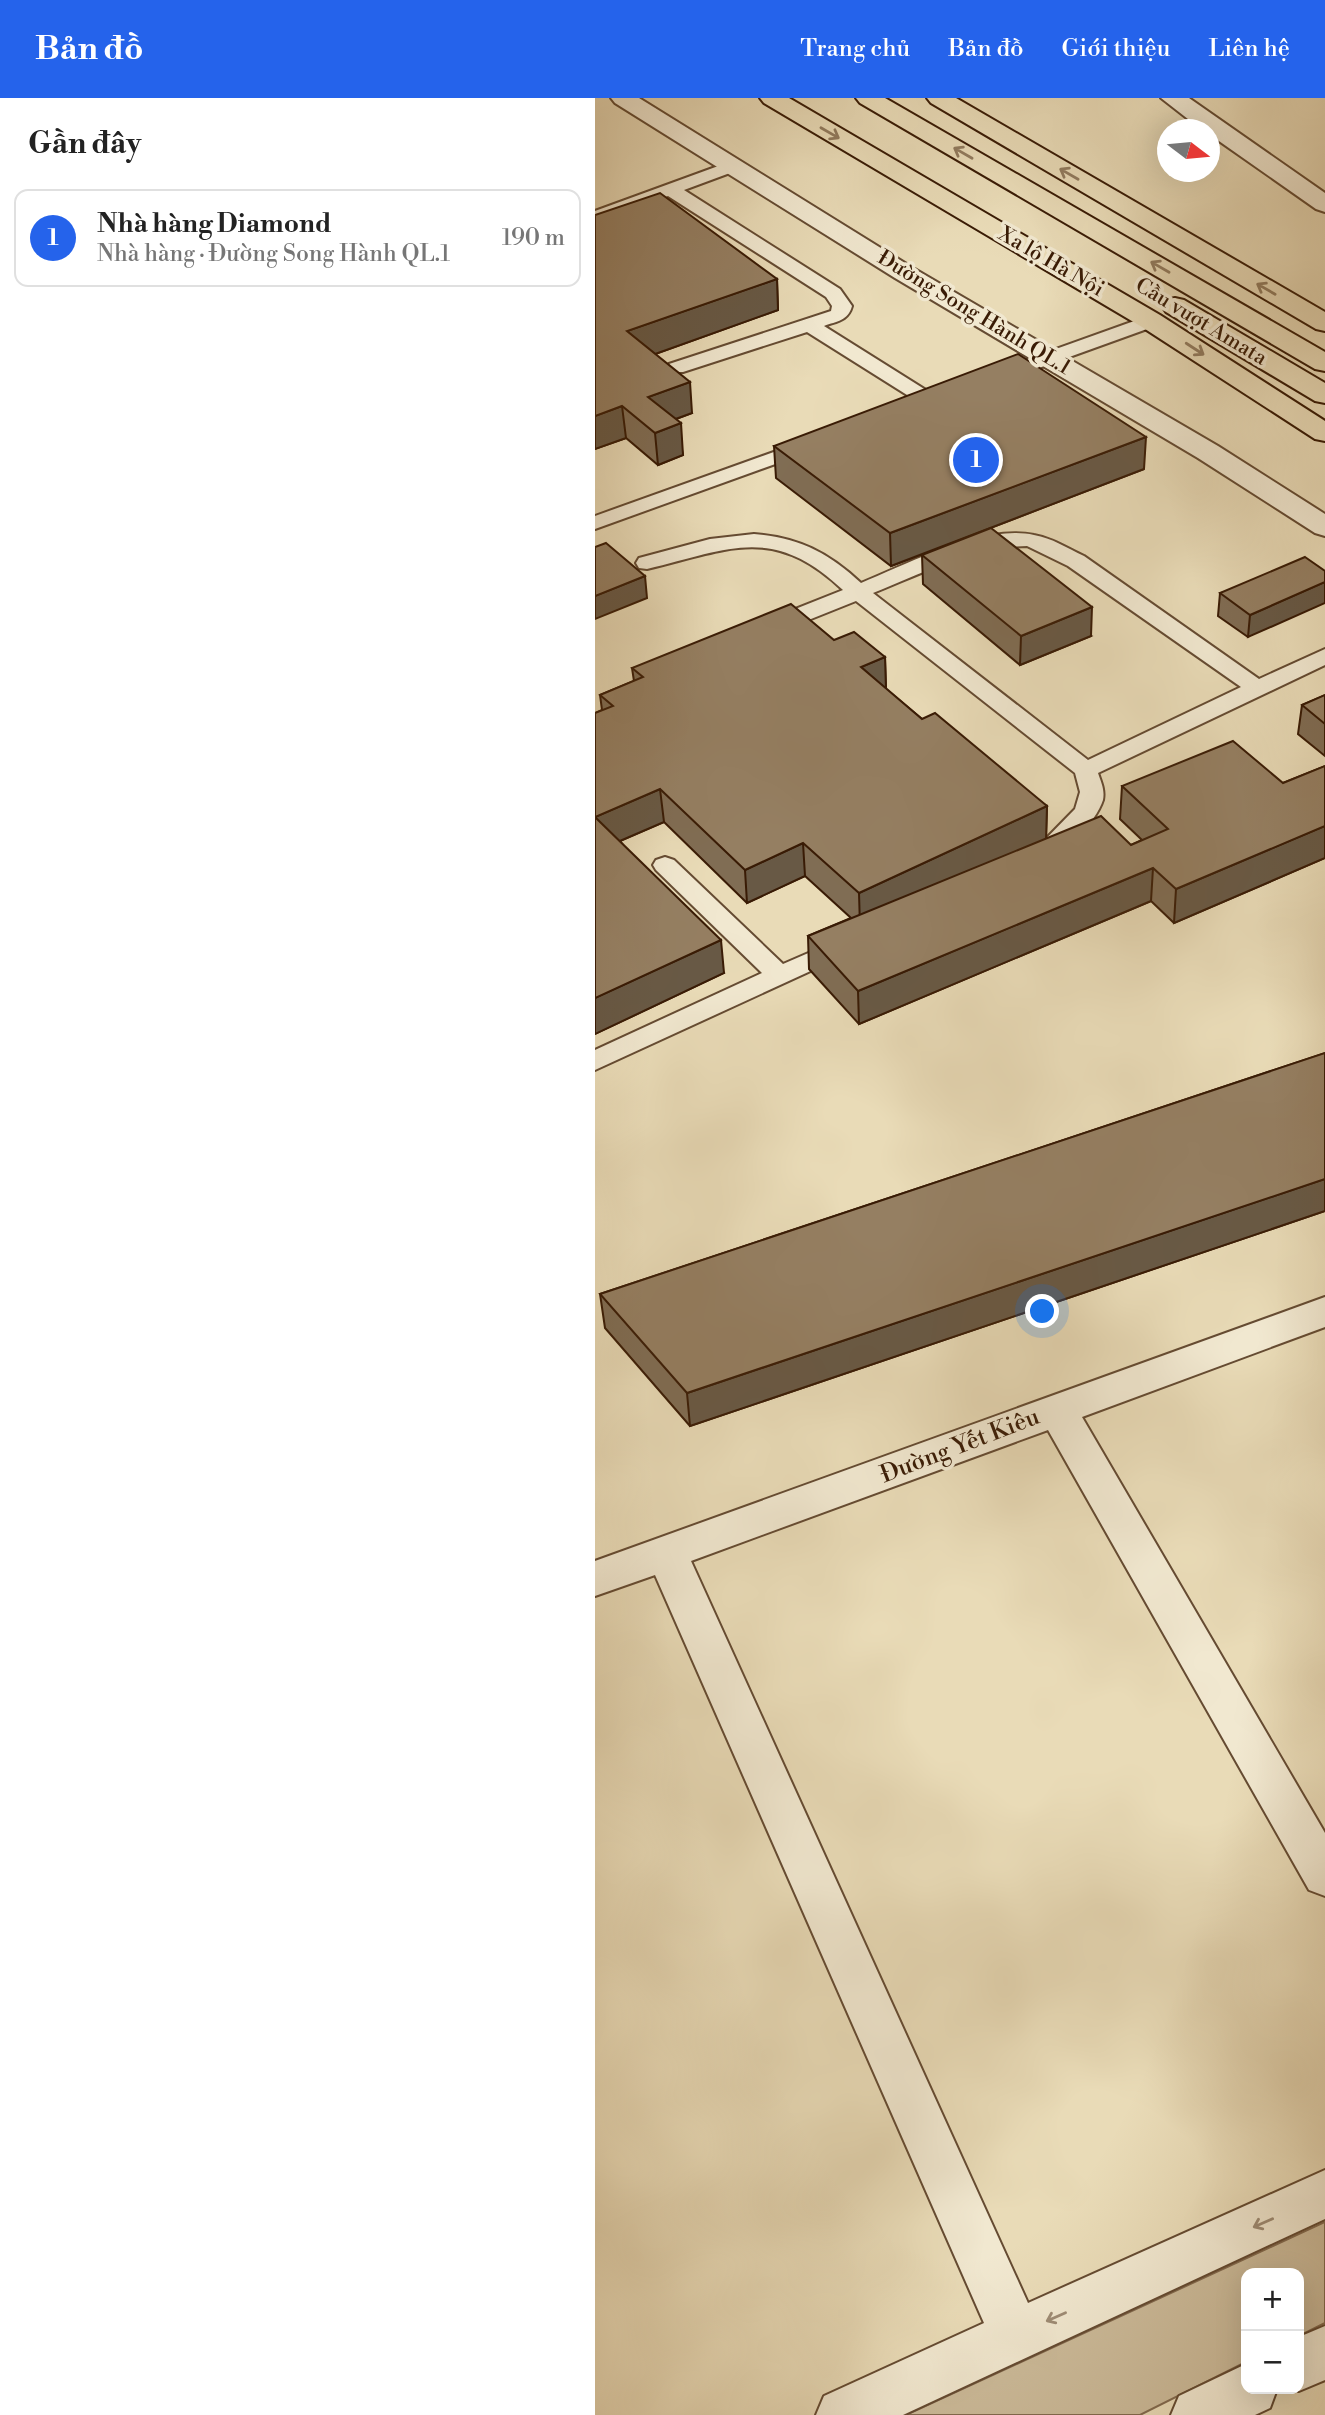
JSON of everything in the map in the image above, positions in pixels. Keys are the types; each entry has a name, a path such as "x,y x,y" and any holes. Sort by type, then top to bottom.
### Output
{"highway":[{"name":"Xa lộ Hà Nội","path":"772,98 1155,309 1325,433"},
{"path":"939,98 1325,323"},
{"name":"Cầu vượt Amata","path":"858,105 1015,211"},
{"name":"Cầu vượt Amata","path":"858,105 1325,363"},
{"name":"Cầu vượt Amata","path":"1155,309 1325,395"}],"street":[{"name":"Đường Song Hành QL.1","path":"623,98 904,273 1208,452 1325,527"},
{"path":"1173,98 1325,204"},
{"name":"Đường Yết Kiêu","path":"595,1579 1325,1312"},
{"path":"1057,1410 1325,1876"},
{"path":"667,1554 1016,2335"},
{"path":"843,2415 1325,2194"},
{"path":"1304,2362 1325,2352"},
{"path":"1198,2415 1241,2394"}],"lane":[{"path":"595,217 732,166"},
{"path":"670,189 833,293 842,306 841,314 676,368"},
{"path":"978,384 1050,358 1155,309"},
{"path":"809,325 930,401"},
{"path":"904,411 954,393"},
{"path":"595,523 827,439"},
{"path":"647,563 737,540 770,542 796,548 817,557 1086,770 1092,792 1088,809 1052,849 1017,869"},
{"path":"744,638 965,550 1001,542 1027,540 1045,544 1076,561 1257,688"},
{"path":"1086,770 1325,656"},
{"path":"665,864 779,975"},
{"path":"595,1061 867,936"}],"shaded area":[{"path":"1325,2222 1325,2323 1304,2334 1304,2268 1241,2268 1241,2364 1140,2415 906,2415"}],"building":[{"path":"660,193 777,279 627,331 690,382 648,397 681,423 655,433 622,406 595,416 595,215"},
{"path":"1018,354 1146,437 890,533 774,446"},
{"path":"991,528 1092,607 1021,636 922,555"},
{"path":"606,543 645,576 595,596 595,547"},
{"path":"1305,557 1325,571 1325,582 1250,615 1220,593"},
{"path":"791,604 834,640 854,632 885,657 861,667 922,719 935,713 1047,806 859,893 803,843 745,870 660,789 595,817 595,713 613,706 600,695 643,677 632,668"},
{"path":"1325,695 1325,724 1302,705"},
{"path":"1233,741 1283,783 1325,766 1325,826 1176,889 1153,868 858,991 808,936 1101,816 1131,845 1168,829 1122,786"},
{"path":"595,817 721,940 595,998"},
{"path":"1325,1053 1325,1179 687,1393 600,1294"}],"place":[{"name":"Nhà hàng Diamond","path":"976,460"}]}
